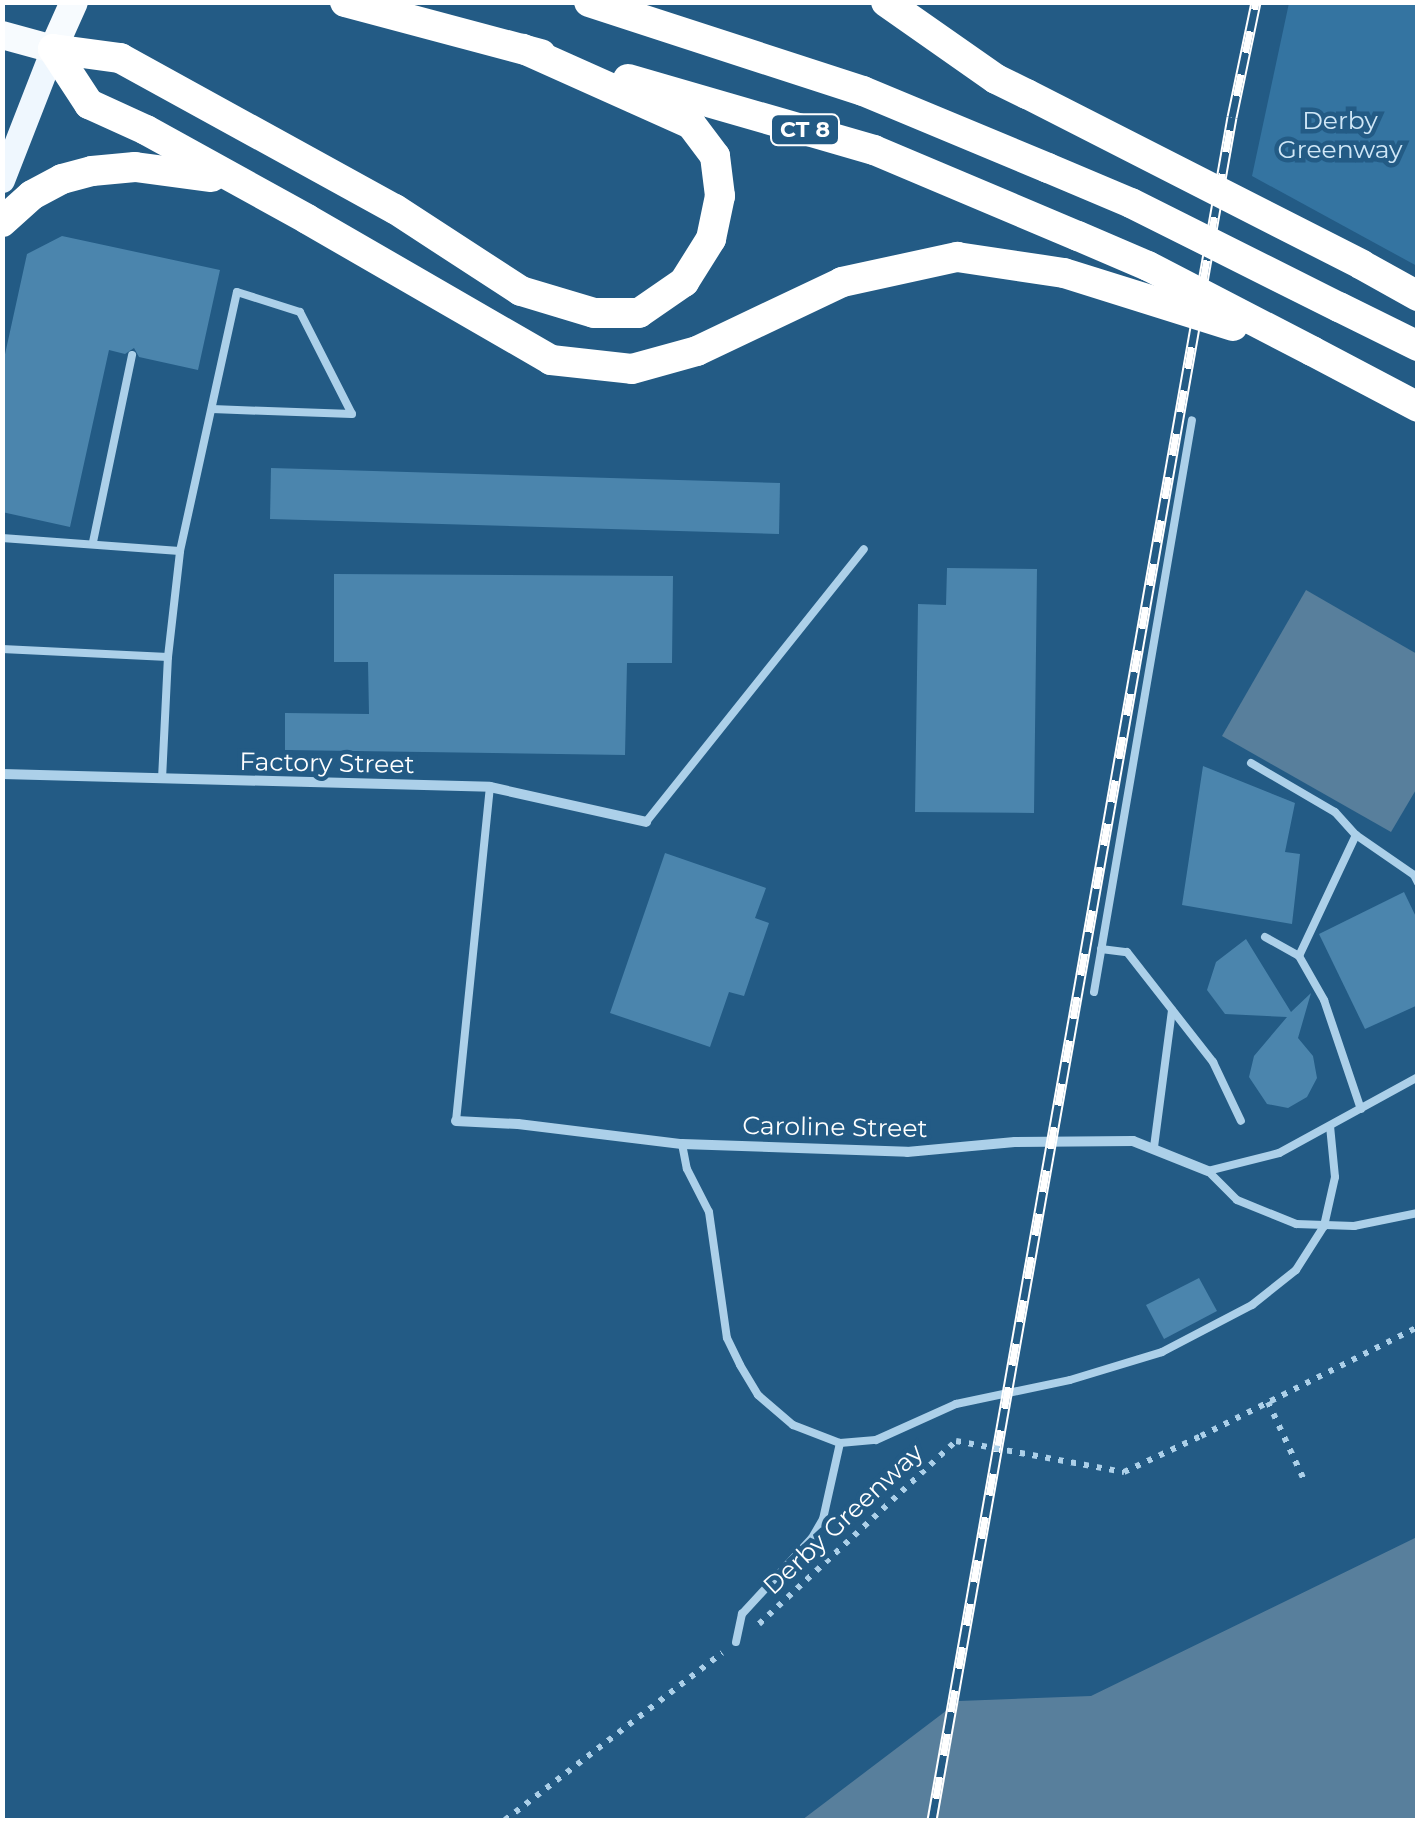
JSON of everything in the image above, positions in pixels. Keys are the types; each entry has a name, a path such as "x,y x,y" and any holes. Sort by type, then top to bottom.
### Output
{"highway":[{"path":"54,49 74,2"},
{"name":"CT 8","path":"344,2 874,150 1148,266 1418,407"},
{"name":"CT 8","path":"588,2 862,91 1131,202 1418,346"},
{"path":"886,2 996,79 1418,296"},
{"path":"2,35 54,49 120,58 395,209 521,291 594,313 639,313 684,282 711,238 720,196 715,156 691,124 523,49"},
{"path":"54,49 89,104 146,130 552,360 632,369 698,351 842,282 957,257 1064,273 1312,352"},
{"path":"2,222 32,195 62,178 92,171 174,170 252,190"}],"main road":[{"path":"2,180 54,49"}],"street":[{"name":"Factory Street","path":"2,774 490,786 646,822"},
{"name":"Caroline Street","path":"456,1121 558,1128 682,1144 907,1152 1015,1142 1108,1140 1154,1147 1208,1171"}],"lane":[{"path":"162,779 168,658 180,552 238,292 300,312 352,414 212,410"},
{"path":"93,542 132,356"},
{"path":"1094,992 1192,420"},
{"path":"2,538 93,542 180,552"},
{"path":"646,822 864,549"},
{"path":"2,649 168,658"},
{"path":"1251,763 1334,812 1356,835 1414,876 1418,883"},
{"path":"456,1121 490,786"},
{"path":"1299,956 1356,835"},
{"path":"1265,937 1299,956 1324,1000 1361,1108"},
{"path":"1101,949 1127,952 1213,1062 1242,1120"},
{"path":"1154,1147 1172,1010"},
{"path":"1418,1077 1279,1153 1208,1171 1236,1200 1296,1224 1354,1226 1418,1213"},
{"path":"682,1144 686,1169 710,1212 727,1338 740,1365 758,1394 793,1425 840,1443 876,1440 956,1404 1070,1380 1162,1352 1252,1305 1296,1270 1324,1226 1335,1177 1330,1126"},
{"path":"736,1642 742,1614 812,1538 823,1518 835,1480 840,1443"}],"path":[{"name":"Derby Greenway","path":"505,1820 760,1624 956,1441 1124,1472 1418,1327"},
{"path":"1268,1402 1304,1480"}],"green space":[{"name":"Derby Greenway","path":"1289,3 1417,3 1417,266 1252,176"}],"shaded area":[{"path":"1306,590 1417,654 1417,788 1391,832 1222,736"},
{"path":"1417,1537 1417,1820 802,1820 959,1701 1091,1696"}],"building":[{"path":"62,236 220,270 198,370 139,357 134,348 125,354 109,350 70,527 2,512 2,368 27,254"},
{"path":"271,468 780,483 779,534 270,519"},
{"path":"947,568 1037,569 1034,813 915,812 918,604 946,605"},
{"path":"334,574 673,576 672,663 627,663 625,755 285,750 285,713 369,714 368,662 334,662"},
{"path":"1203,766 1295,803 1285,852 1300,854 1292,924 1182,905"},
{"path":"665,853 766,888 755,918 769,923 744,996 729,992 710,1047 610,1013"},
{"path":"1404,892 1418,921 1418,1005 1365,1029 1319,934"},
{"path":"1246,939 1291,1012 1311,993 1298,1038 1313,1056 1317,1078 1307,1097 1288,1108 1267,1104 1249,1077 1254,1056 1287,1017 1225,1014 1207,990 1216,962"},
{"path":"1199,1278 1217,1311 1164,1339 1146,1305"}],"railway":[{"path":"932,1820 1232,117 1256,2"}]}
